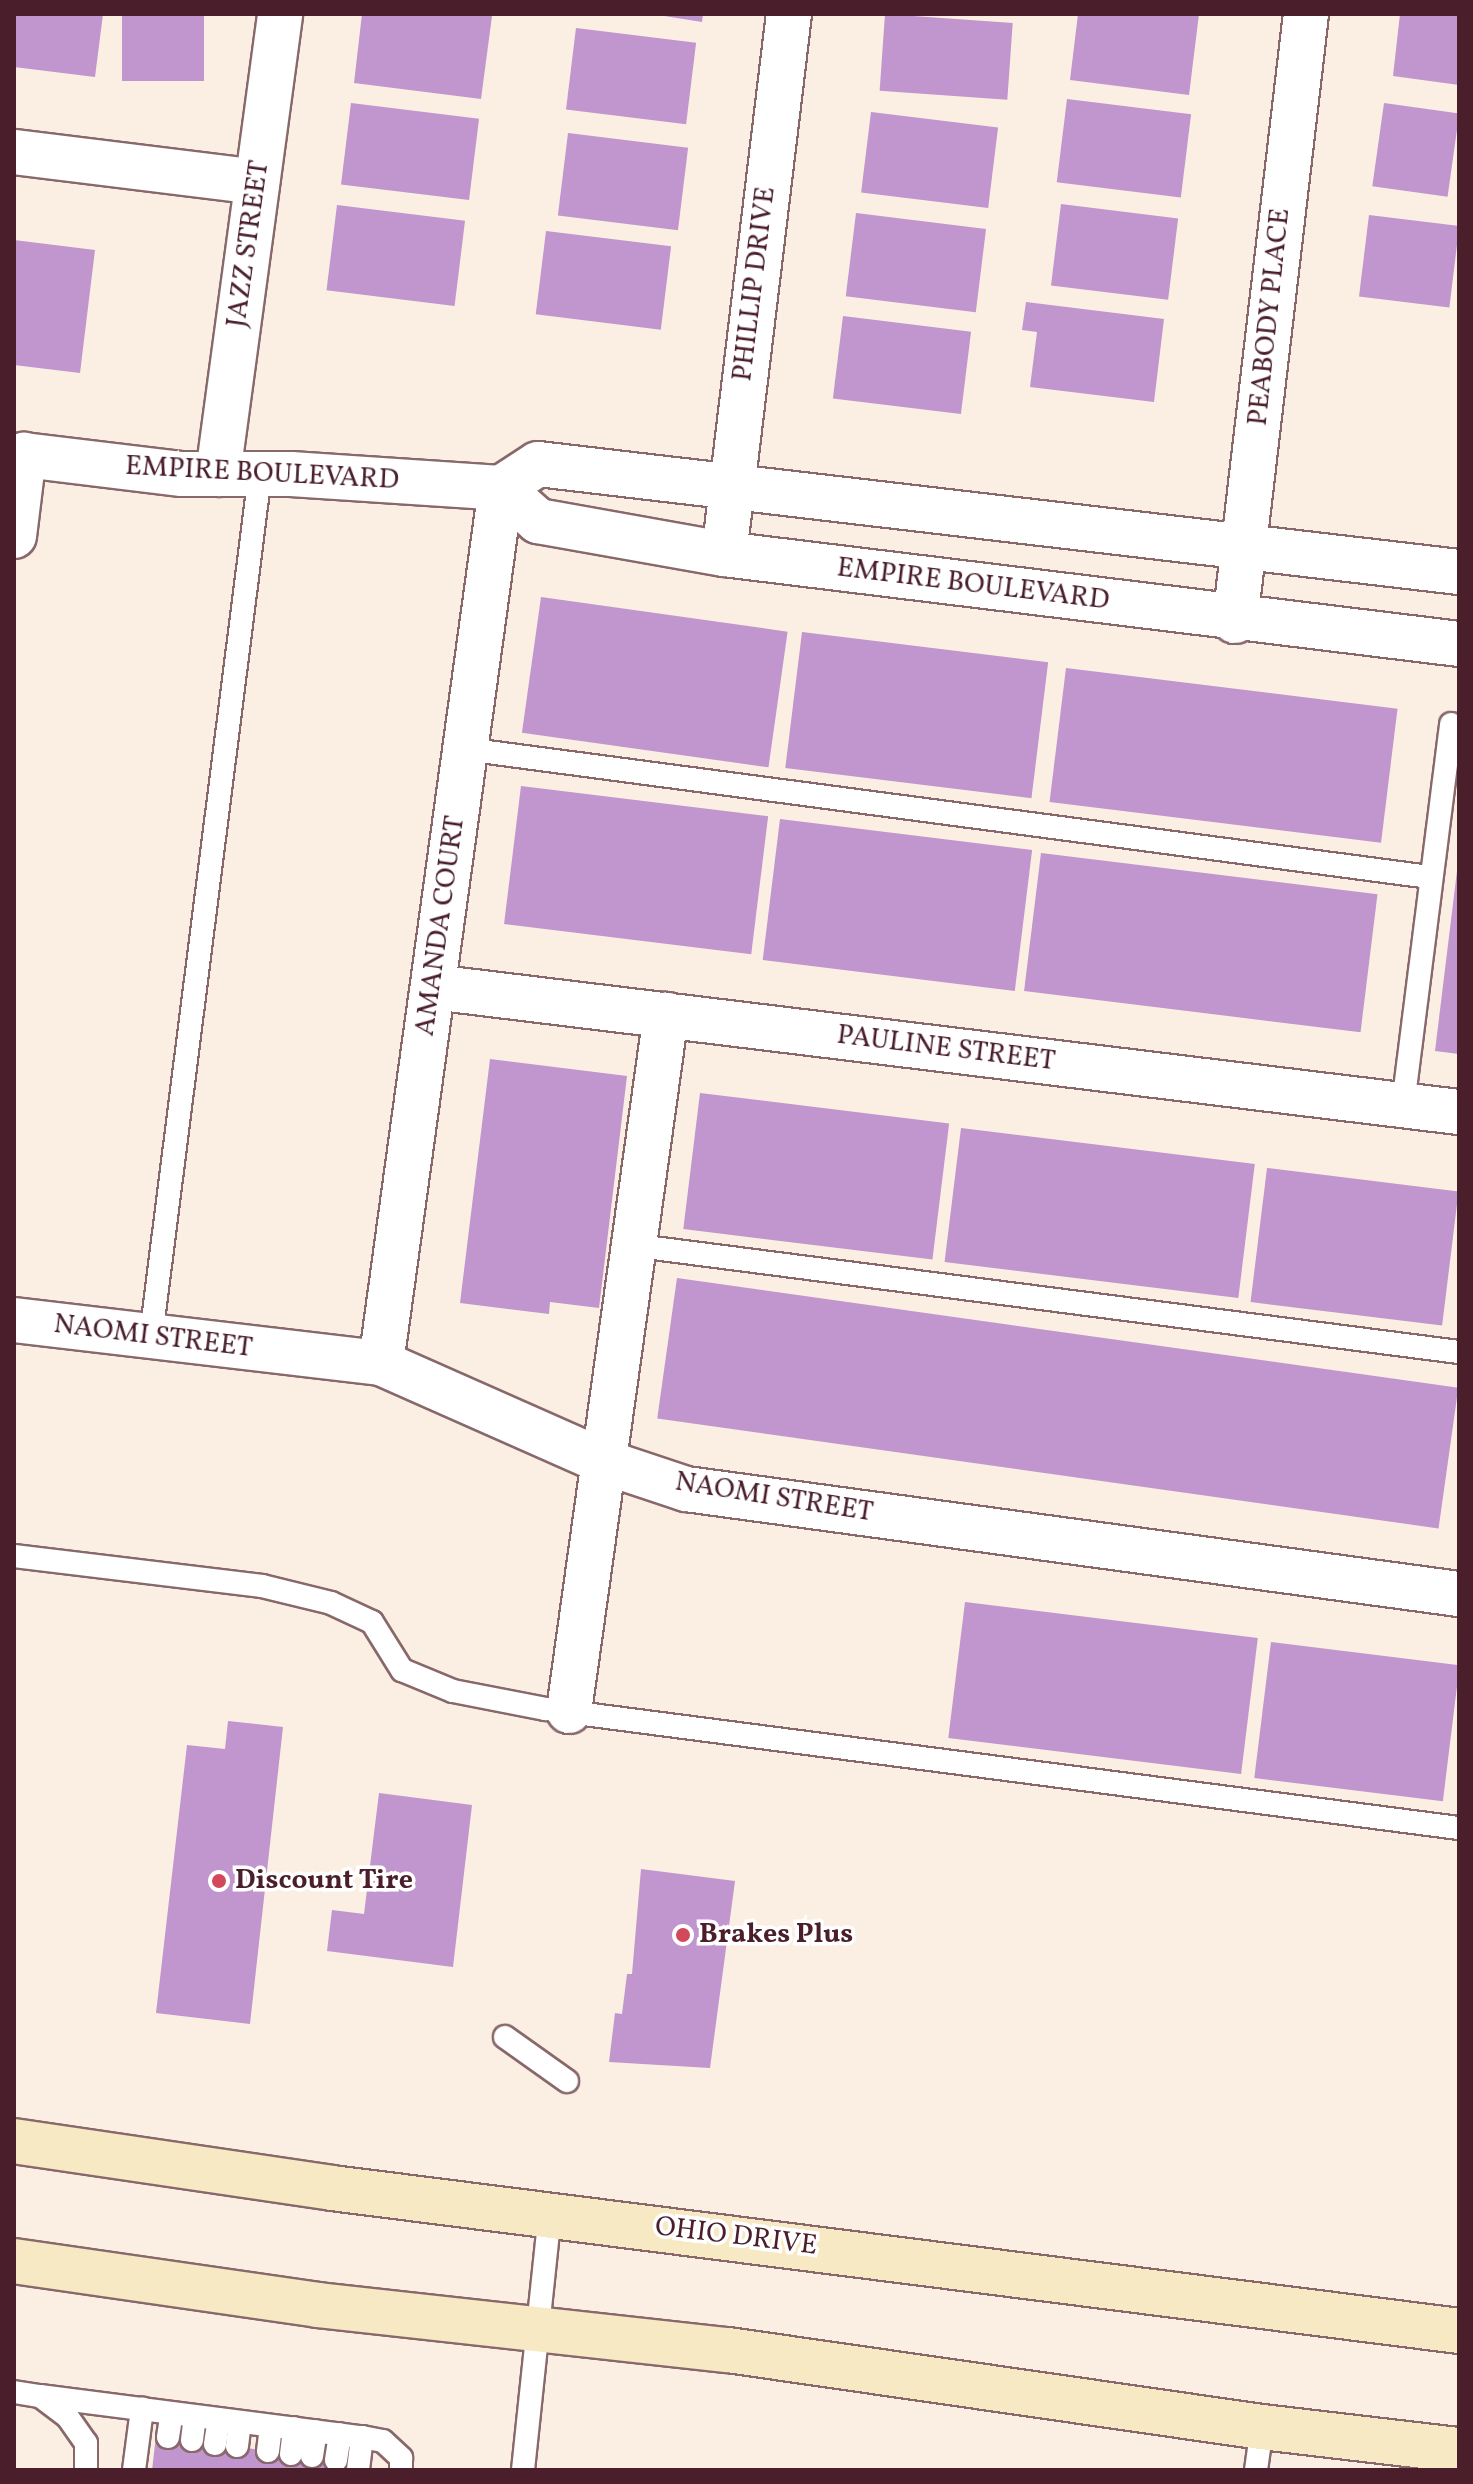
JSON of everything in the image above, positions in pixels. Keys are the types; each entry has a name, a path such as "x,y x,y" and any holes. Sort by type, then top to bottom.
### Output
{"main road":[{"name":"OHIO DRIVE","path":"14,2141 332,2188 550,2213 1459,2331"},
{"path":"14,2261 318,2305 728,2350 1262,2427 1459,2450"}],"street":[{"name":"JAZZ STREET","path":"239,474 257,182 280,14"},
{"name":"PHILLIP DRIVE","path":"724,554 789,14"},
{"name":"PEABODY PLACE","path":"1235,621 1246,548 1306,14"},
{"path":"14,152 257,182"},
{"path":"14,536 19,452"},
{"name":"EMPIRE BOULEVARD","path":"19,452 239,474 501,488 538,521 724,554 1235,621 1459,644"},
{"path":"501,488 538,464 732,483 1459,572"},
{"name":"AMANDA COURT","path":"381,1363 501,488"},
{"name":"PAULINE STREET","path":"433,987 1459,1112"},
{"path":"569,1711 602,1461 638,1246 666,1015"},
{"name":"NAOMI STREET","path":"14,1320 381,1363 602,1461 686,1489 1459,1594"}],"lane":[{"path":"151,1336 239,474"},
{"path":"1403,1105 1429,877 1451,724"},
{"path":"465,749 1429,877"},
{"path":"638,1246 1459,1352"},
{"path":"14,1556 262,1586 331,1603 372,1622 402,1670 453,1691 569,1711 1459,1828"},
{"path":"505,2037 567,2081"},
{"path":"523,2470 550,2213"},
{"path":"14,2392 383,2441 401,2458 401,2470"},
{"path":"40,2396 67,2416 86,2443 86,2470"},
{"path":"134,2470 142,2409"},
{"path":"168,2437 172,2413"},
{"path":"192,2440 195,2416"},
{"path":"226,2445 229,2420"},
{"path":"268,2451 271,2426"},
{"path":"1256,2470 1262,2427"},
{"path":"302,2455 305,2430"},
{"path":"336,2460 351,2436"},
{"path":"351,2436 358,2470"}],"building":[{"path":"16,14 103,14 95,77 14,67"},
{"path":"122,14 204,14 204,81 122,81"},
{"path":"362,14 492,16 481,99 354,83"},
{"path":"652,14 703,14 702,22"},
{"path":"885,14 1013,23 1007,100 880,91"},
{"path":"1078,14 1199,14 1189,95 1070,80"},
{"path":"1400,14 1459,14 1459,85 1393,76"},
{"path":"576,28 696,43 686,124 566,109"},
{"path":"1067,99 1191,114 1181,198 1057,182"},
{"path":"351,103 479,119 469,200 341,184"},
{"path":"1384,103 1459,114 1448,197 1372,186"},
{"path":"871,112 998,128 988,208 861,192"},
{"path":"568,133 688,148 678,230 558,215"},
{"path":"1061,204 1178,218 1168,300 1051,285"},
{"path":"337,205 465,221 455,306 327,290"},
{"path":"856,213 986,229 976,312 846,296"},
{"path":"1369,215 1459,226 1449,307 1359,296"},
{"path":"546,231 671,246 661,330 536,314"},
{"path":"14,240 95,250 80,373 14,365"},
{"path":"1026,302 1164,319 1154,402 1030,387 1037,332 1022,330"},
{"path":"843,316 971,332 961,414 833,398"},
{"path":"541,597 788,632 769,767 522,733"},
{"path":"802,632 1048,662 1031,798 785,768"},
{"path":"1066,668 1398,709 1381,843 1050,802"},
{"path":"521,786 768,816 751,954 504,924"},
{"path":"780,819 1032,850 1015,991 763,960"},
{"path":"1041,853 1377,894 1361,1032 1024,991"},
{"path":"1459,871 1459,1054 1435,1051"},
{"path":"490,1059 627,1076 599,1308 550,1302 549,1314 460,1303"},
{"path":"700,1093 949,1124 932,1260 683,1229"},
{"path":"961,1128 1255,1164 1238,1298 945,1262"},
{"path":"1267,1168 1459,1192 1442,1326 1251,1302"},
{"path":"677,1278 1458,1388 1439,1528 657,1419"},
{"path":"965,1602 1258,1638 1241,1774 948,1738"},
{"path":"1271,1642 1459,1665 1443,1801 1254,1778"},
{"name":"Discount Tire","path":"228,1721 283,1727 250,2024 156,2013 187,1745 225,1749"},
{"path":"379,1793 472,1805 453,1967 327,1951 332,1910 364,1914"},
{"name":"Brakes Plus","path":"641,1869 735,1881 710,2068 609,2062 615,2013 622,2014 627,1974 632,1974"},
{"path":"156,2436 343,2461 342,2470 152,2470"}],"place":[{"name":"Discount Tire","path":"219,1881"},
{"name":"Brakes Plus","path":"683,1935"}]}
